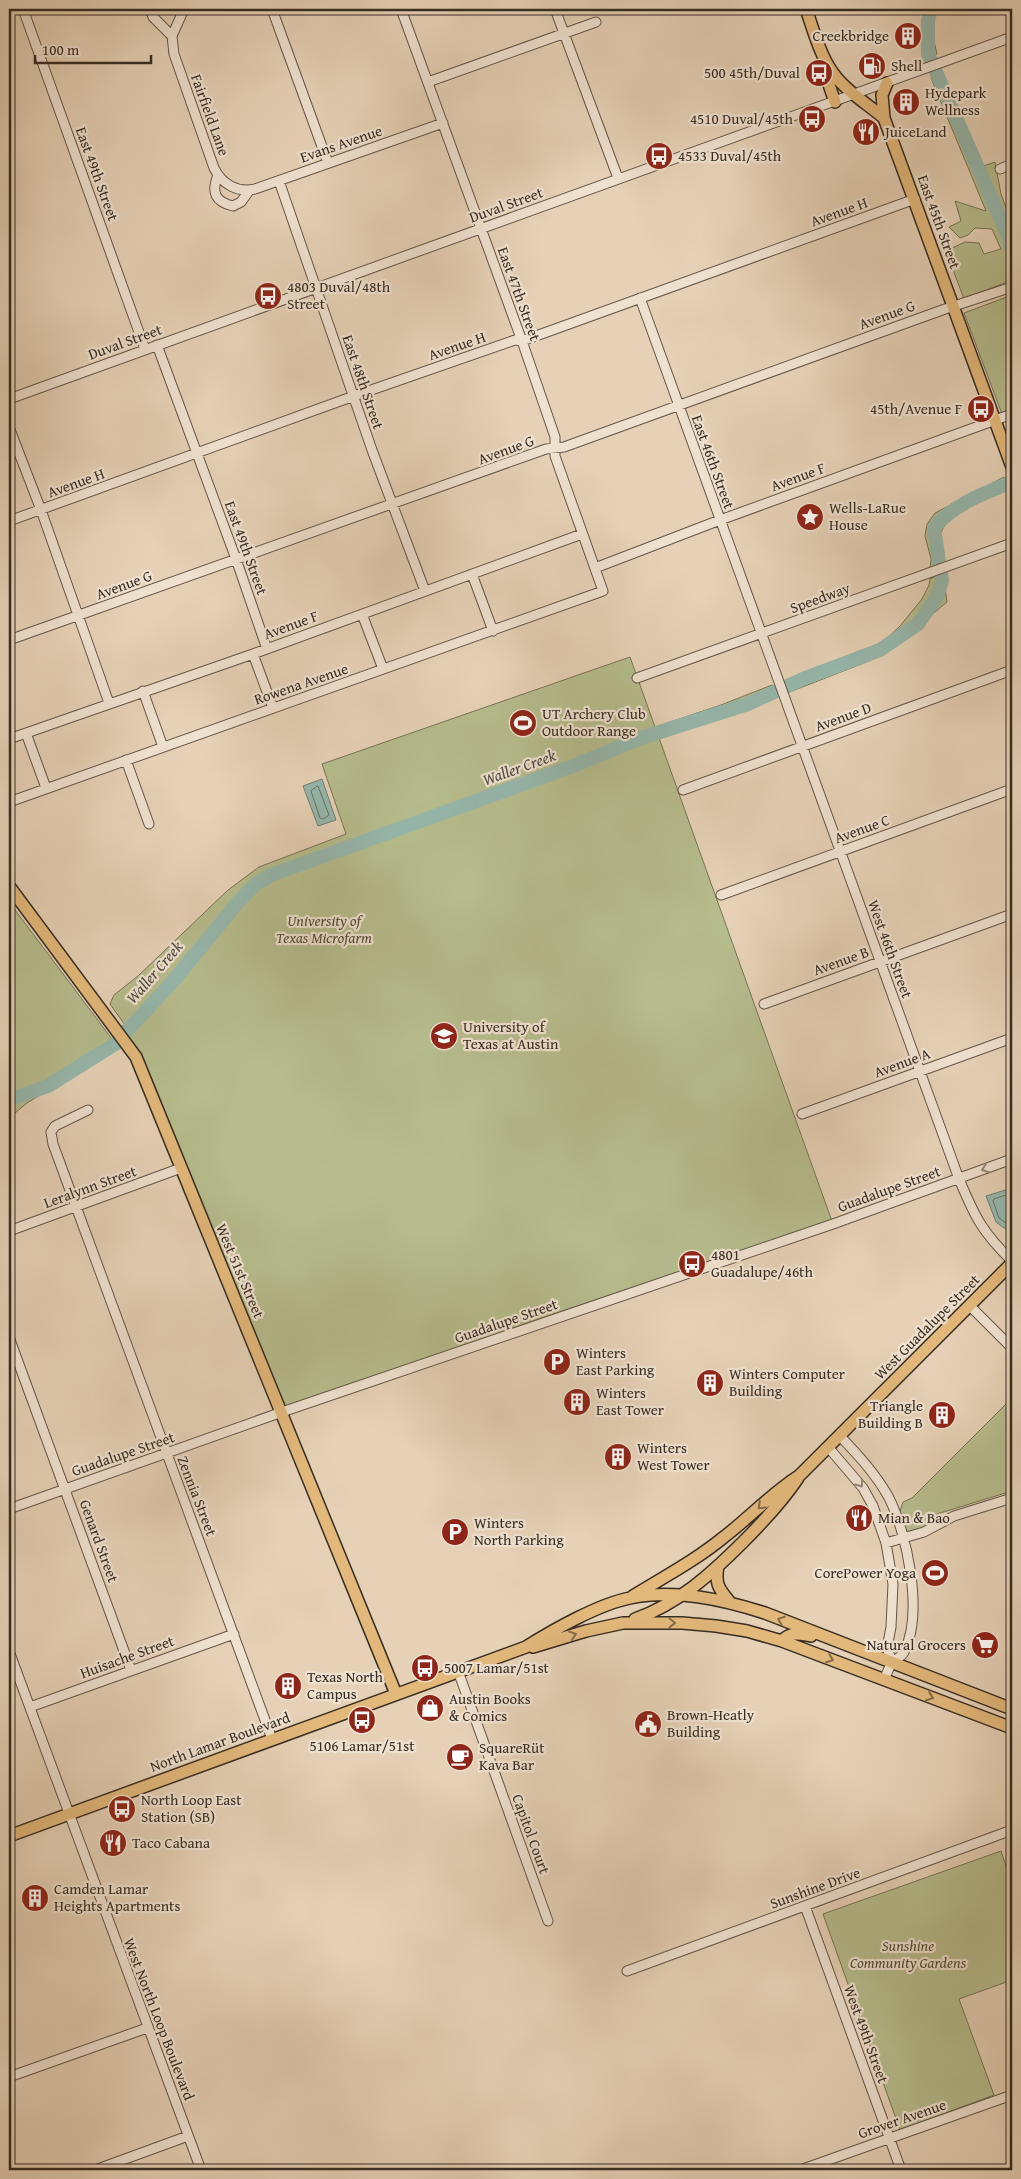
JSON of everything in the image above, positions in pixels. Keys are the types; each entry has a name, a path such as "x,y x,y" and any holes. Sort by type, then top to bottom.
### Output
{"main road":[{"name":"East 45th Street","path":"806,9 826,62 838,80 884,118 1012,467"},
{"path":"826,62 826,76 835,102"},
{"path":"884,118 882,96 887,83"},
{"name":"West 51st Street","path":"9,886 128,1044 141,1067 396,1694"},
{"name":"West Guadalupe Street","path":"624,1623 648,1615 685,1594 718,1566 785,1498 799,1476 1012,1262"},
{"name":"West Guadalupe Street","path":"629,1598 693,1561 726,1537 778,1489 799,1476"},
{"path":"718,1566 716,1579 721,1592 728,1601"},
{"name":"North Lamar Boulevard","path":"9,1836 526,1647 597,1610 629,1598 685,1594 728,1601 835,1640 1012,1709"},
{"name":"North Lamar Boulevard","path":"526,1647 536,1647 586,1631 624,1623 682,1623 747,1631 782,1641 1012,1728"},
{"path":"782,1641 786,1635 791,1634 835,1640"}],"street":[{"name":"East 49th Street","path":"23,9 145,349"},
{"path":"150,9 153,17 172,36"},
{"name":"Fairfield Lane","path":"184,9 178,18 172,36 174,54 218,175 231,187 249,191"},
{"path":"272,9 328,163"},
{"name":"East 47th Street","path":"401,9 522,341 555,437 555,456 603,591"},
{"path":"555,9 618,178"},
{"path":"428,82 596,22"},
{"name":"Duval Street","path":"9,399 618,178 856,95 1012,37"},
{"name":"Evans Avenue","path":"218,175 214,192 223,204 233,206 241,202 249,191 442,123"},
{"path":"1000,169 1012,164"},
{"name":"East 48th Street","path":"279,181 425,591"},
{"name":"Avenue H","path":"9,521 354,396 515,340 522,341 915,199"},
{"name":"Avenue G","path":"9,640 394,505 546,449 564,447 1012,287"},
{"name":"East 46th Street","path":"640,298 762,635"},
{"name":"East 49th Street","path":"158,344 267,648"},
{"name":"Avenue F","path":"595,568 720,520 1012,414"},
{"path":"9,427 41,510 77,616 110,703"},
{"name":"Avenue F","path":"9,739 253,654 582,534"},
{"name":"Speedway","path":"637,678 762,635 1012,543"},
{"path":"472,574 493,631"},
{"name":"Rowena Avenue","path":"9,802 603,591"},
{"path":"362,614 383,669"},
{"name":"West 46th Street","path":"762,635 778,684 959,1179 979,1224 1012,1262"},
{"path":"253,654 273,708"},
{"name":"Avenue D","path":"683,790 1012,670"},
{"path":"143,691 163,747"},
{"path":"26,733 46,788"},
{"path":"126,760 149,824"},
{"name":"Avenue C","path":"720,895 1012,789"},
{"name":"Avenue B","path":"764,1004 1012,914"},
{"name":"Avenue A","path":"802,1114 1012,1038"},
{"name":"Zennia Street","path":"88,1110 54,1126 51,1132 166,1454 272,1739"},
{"name":"Guadalupe Street","path":"9,1510 282,1412 833,1224 1012,1159"},
{"name":"Leralynn Street","path":"9,1231 181,1168"},
{"path":"970,1306 1012,1348"},
{"name":"Genard Street","path":"9,1337 131,1670"},
{"path":"840,1436 877,1479 895,1510 904,1538 910,1569 912,1607 910,1629 904,1653 892,1662 884,1679"},
{"path":"828,1447 863,1488 873,1506 886,1543 893,1584 892,1627 888,1648 892,1662"},
{"path":"886,1543 924,1532 954,1516 1012,1498"},
{"name":"Huisache Street","path":"30,1707 234,1634"},
{"name":"West North Loop Boulevard","path":"9,1651 67,1814 201,2170"},
{"name":"Capitol Court","path":"458,1671 548,1921"},
{"name":"Sunshine Drive","path":"626,1971 1012,1830"},
{"name":"West 49th Street","path":"805,1906 901,2170"},
{"path":"9,2077 147,2028"},
{"name":"Grover Avenue","path":"800,2170 813,2168 890,2138 1012,2096"},
{"path":"95,2170 188,2136"}],"green space":[{"path":"927,9 937,9 930,23 937,54 923,59"},
{"path":"943,74 983,166 995,162 1001,194 1012,223 1012,280 964,299 946,251 965,242 979,243 984,254 1001,249 992,229 975,228 968,235 960,238 949,227 961,221 955,201 986,211 931,78"},
{"path":"1012,295 1012,411 1002,414 964,313"},
{"path":"1004,477 1009,489 970,506 951,519 945,526 940,540 943,564 930,569 931,559 925,536 927,524 935,513"},
{"path":"943,573 947,602 917,627 869,661 787,693 783,681 883,642 900,626 922,599 930,579"},
{"name":"University of Texas at Austin","path":"630,657 655,727 721,705 772,685 777,697 659,738 833,1224 282,1412 141,1067 116,1028 125,1025 110,1004 114,995 138,976 228,890 259,867 346,834 322,764"},
{"path":"9,902 118,1047 27,1103 9,1118"},
{"path":"1012,1398 1012,1491 937,1514 928,1520 925,1527 905,1533 898,1517 903,1502 912,1498"},
{"name":"Sunshine Community Gardens","path":"1001,1851 1012,1884 1012,1980 959,1999 994,2095 900,2130 823,1914"}],"water":[{"path":"322,779 336,820 318,826 303,786"},
{"path":"1012,1188 1012,1225 1007,1230 996,1222 986,1196"}],"waterway":[{"name":"Waller Creek","path":"931,9 928,21 928,54 1009,238 1012,252"},
{"name":"Waller Creek","path":"9,1100 48,1086 115,1044 174,980 239,901 256,884 271,875 573,766 641,738 748,704 805,678 880,650 918,624 937,597 942,581 934,528 950,512 960,506 980,495 1012,482"}],"place":[{"name":"Creekbridge","path":"908,36"},
{"name":"Shell","path":"872,66"},
{"name":"500 45th/Duval","path":"819,73"},
{"name":"Hydepark Wellness","path":"906,102"},
{"name":"4510 Duval/45th","path":"812,119"},
{"name":"JuiceLand","path":"866,132"},
{"name":"4533 Duval/45th","path":"659,156"},
{"name":"4803 Duval/48th Street","path":"268,296"},
{"name":"45th/Avenue F","path":"981,409"},
{"name":"Wells-LaRue House","path":"810,517"},
{"name":"UT Archery Club Outdoor Range","path":"523,723"},
{"name":"University of Texas at Austin","path":"444,1036"},
{"name":"4801 Guadalupe/46th","path":"692,1264"},
{"name":"Winters East Parking","path":"557,1362"},
{"name":"Winters Computer Building","path":"710,1383"},
{"name":"Winters East Tower","path":"577,1402"},
{"name":"Triangle Building B","path":"942,1415"},
{"name":"Winters West Tower","path":"618,1457"},
{"name":"Mian & Bao","path":"859,1518"},
{"name":"Winters North Parking","path":"455,1532"},
{"name":"CorePower Yoga","path":"935,1573"},
{"name":"Natural Grocers","path":"985,1645"},
{"name":"5007 Lamar/51st","path":"425,1668"},
{"name":"Texas North Campus","path":"288,1686"},
{"name":"Austin Books & Comics","path":"430,1708"},
{"name":"5106 Lamar/51st","path":"362,1720"},
{"name":"Brown-Heatly Building","path":"648,1724"},
{"name":"SquareRüt Kava Bar","path":"460,1757"},
{"name":"North Loop East Station (SB)","path":"122,1809"},
{"name":"Taco Cabana","path":"113,1843"},
{"name":"Camden Lamar Heights Apartments","path":"35,1898"}],"park label":[{"name":"University of Texas Microfarm","path":"324,930"}]}
